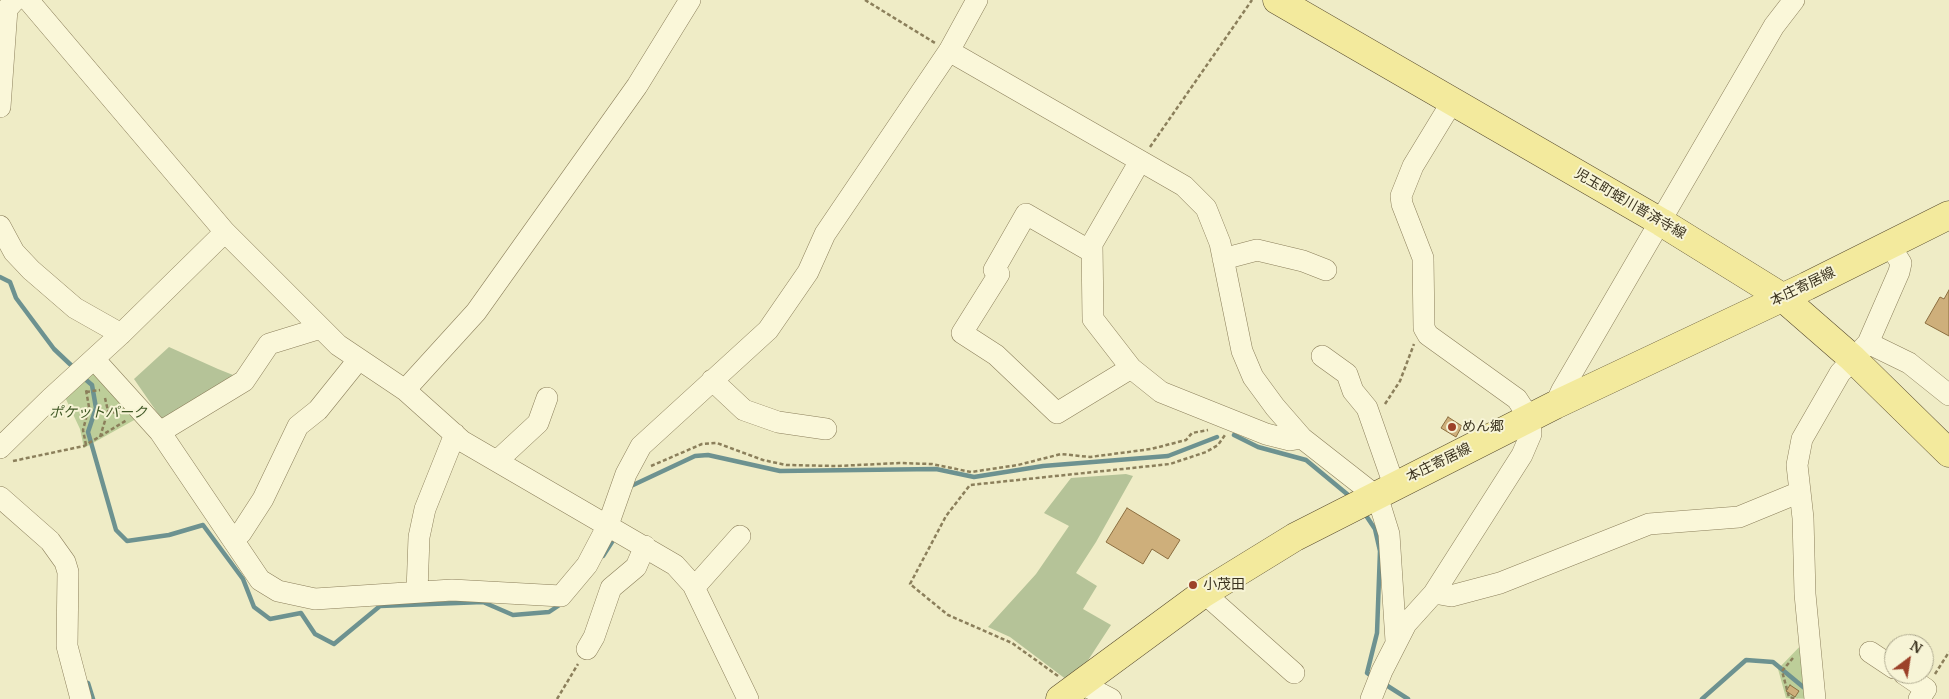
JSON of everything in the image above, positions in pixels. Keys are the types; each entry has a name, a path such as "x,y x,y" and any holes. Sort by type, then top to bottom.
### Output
{"main road":[{"name":"児玉町蛭川普済寺線","path":"1277,0 1661,222 1782,297 1860,351 1949,454"},
{"name":"本庄寄居線","path":"1068,694 1204,593 1295,536 1555,405 1627,373 1949,214"}],"street":[{"path":"0,107 7,9 15,0"},
{"path":"28,0 225,232 338,345 405,390 455,434 497,461 675,565 693,585 748,699"},
{"path":"405,390 476,312 637,86 690,0"},
{"path":"94,360 160,432 260,580 278,591 315,599 452,590 561,596 586,565 608,525 626,474 641,446 768,330 808,272 825,234 949,51 977,0"},
{"path":"1555,405 1774,26 1794,0"},
{"path":"949,51 1184,186 1206,208 1220,243 1242,351 1253,377 1275,407 1302,438 1385,491"},
{"path":"1376,686 1396,641 1406,624 1434,593 1522,455 1531,434 1530,419 1517,399 1428,335 1424,328 1423,258 1402,204 1402,196 1413,166 1452,102"},
{"path":"1140,161 1092,244 1093,319 1131,368 1160,392 1266,434 1290,440 1302,438"},
{"path":"1092,252 1026,214 994,270 999,274 962,333 996,355 1057,414 1131,368"},
{"path":"0,226 14,252 32,270 75,308 121,334"},
{"path":"4,455 80,385 94,360 225,232"},
{"path":"1815,692 1805,594 1797,465 1802,439 1840,373 1860,351 1901,263 1889,244"},
{"path":"1223,259 1257,250 1303,261 1326,270"},
{"path":"160,432 244,381 269,344 321,328"},
{"path":"1860,351 1909,363 1949,395"},
{"path":"1322,356 1350,378 1354,391 1371,416 1385,491 1396,641"},
{"path":"233,538 242,532 263,499 298,426 318,410 359,359"},
{"path":"712,380 744,410 778,422 826,429"},
{"path":"497,461 538,423 547,398"},
{"path":"417,592 419,537 424,509 455,434"},
{"path":"1434,593 1451,596 1500,583 1649,524 1738,517 1800,492"},
{"path":"0,497 50,541 65,562 68,572 67,646 82,699"},
{"path":"693,585 700,581 740,536"},
{"path":"587,650 594,637 610,588 636,567 645,546"},
{"path":"1204,593 1294,673"},
{"path":"1870,652 1884,661"},
{"path":"1913,684 1922,694"},
{"path":"1068,694 1111,699"}],"path":[{"path":"865,0 949,51"},
{"path":"1140,161 1252,0"},
{"path":"1371,416 1394,393 1414,343 1424,328"},
{"path":"80,385 95,391"},
{"path":"80,385 88,407 83,430 86,444"},
{"path":"4,455 86,444 99,438 131,418 108,411 99,438"},
{"path":"626,474 702,444 717,443 763,460 786,465 837,466 899,463 932,464 971,472 990,471 1061,454 1090,457 1151,449 1186,440 1192,433 1214,430 1232,420"},
{"path":"1068,694 1012,643 948,615 910,584 946,516 970,484 1170,464 1206,452 1218,445 1232,420"},
{"path":"1798,699 1790,697 1782,671 1805,648 1811,648"},
{"path":"557,699 587,650"},
{"path":"1922,694 1949,652"}],"green space":[{"path":"169,347 238,377 163,421 134,379"},
{"name":"ポケットパーク","path":"90,369 136,419 84,448 80,429 64,395"},
{"path":"1126,474 1133,476 1096,542 1076,573 1097,586 1083,609 1111,625 1083,668 1067,680 1010,637 988,627 1036,574 1069,526 1044,513 1071,478"},
{"path":"1806,640 1813,699 1786,698 1778,669"}],"building":[{"path":"1949,290 1949,336 1925,323 1940,297 1944,299"},
{"name":"めん郷","path":"1448,417 1462,426 1456,437 1441,428"},
{"path":"1127,508 1180,540 1168,559 1152,549 1143,564 1106,542"},
{"path":"1790,685 1799,691 1795,697 1786,691"}],"waterway":[{"path":"0,277 10,282 16,298 54,349 73,367"},
{"path":"85,379 92,385 96,408 88,432 116,530 127,541 169,535 203,525 243,579 254,607 270,619 301,613 315,634 334,644 380,606 483,602 513,615 549,612 564,602"},
{"path":"1234,435 1258,447 1306,460 1347,494"},
{"path":"631,486 695,456 708,455 780,471 936,469 974,477 1043,466 1168,456 1217,437"},
{"path":"1367,517 1375,529 1380,551 1377,633 1367,673 1374,678"},
{"path":"603,556 612,542"},
{"path":"1702,699 1746,660 1773,662 1808,691"},
{"path":"88,683 93,699"},
{"path":"1383,683 1408,699"}],"place":[{"name":"めん郷","path":"1452,427"},
{"name":"小茂田","path":"1193,585"}]}
